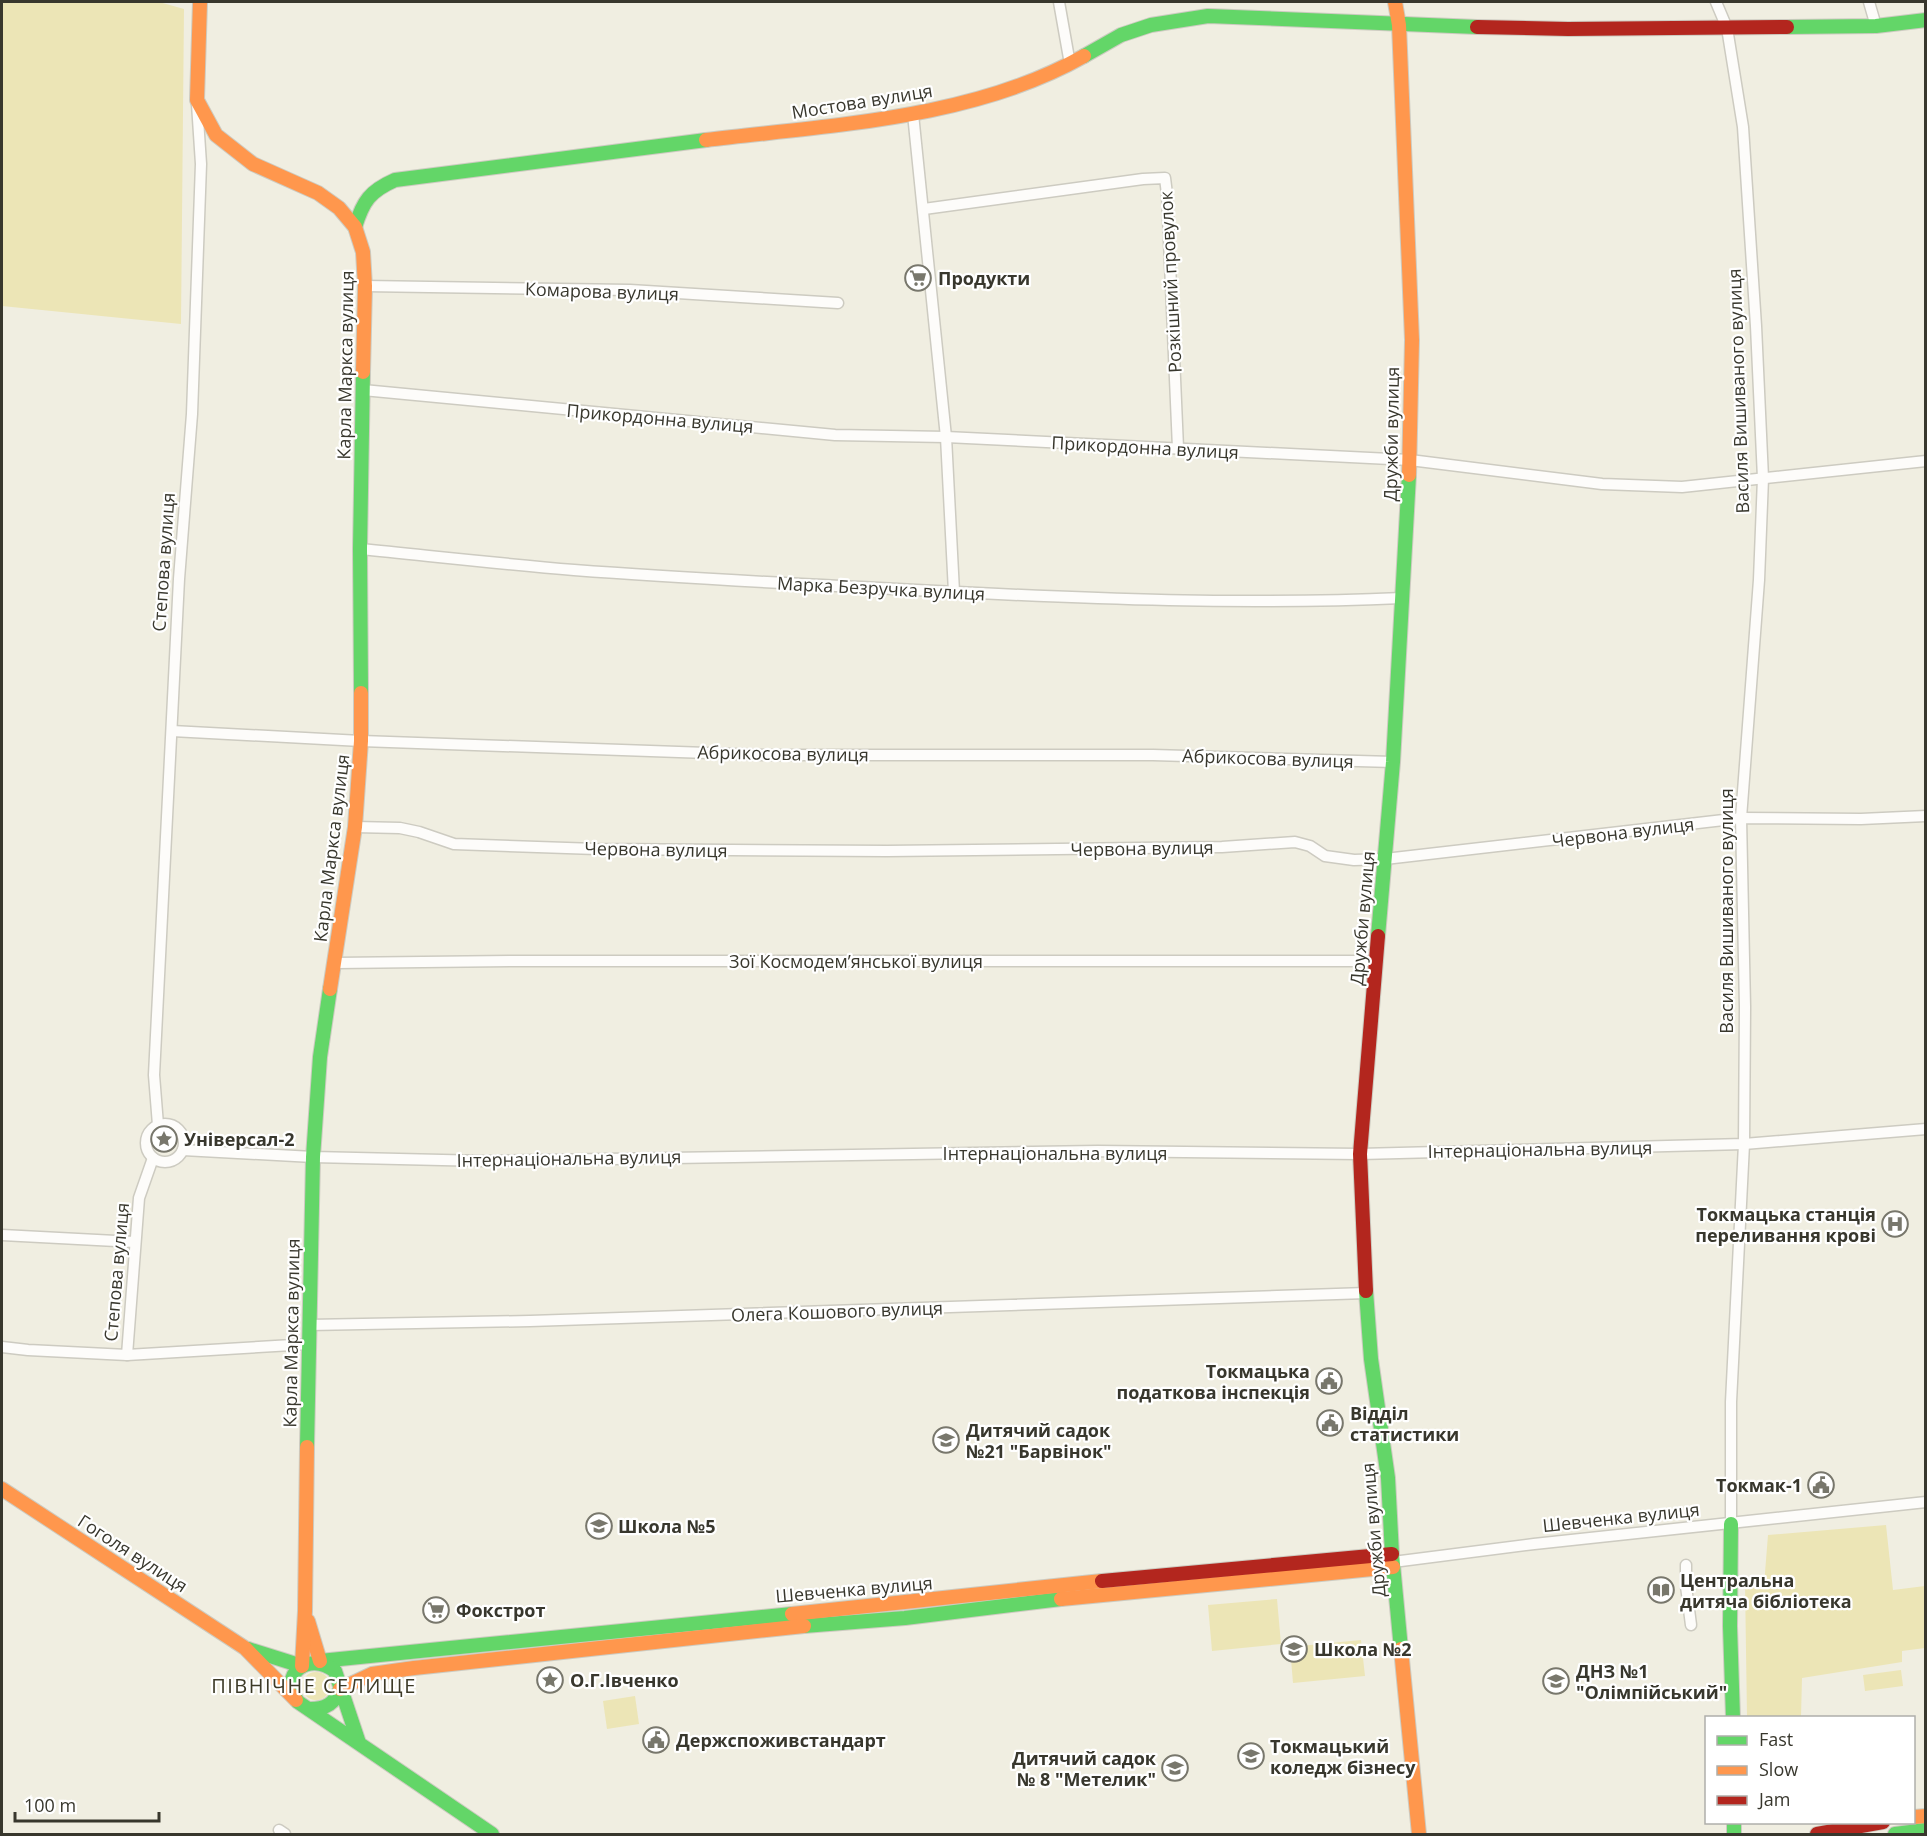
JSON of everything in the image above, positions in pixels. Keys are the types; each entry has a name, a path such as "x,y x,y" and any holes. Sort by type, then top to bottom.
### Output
{"street":[{"name":"Степова вулиця","path":"158,1125 154,1076 179,579 192,414 200,206 201,164 197,100 200,2"},
{"path":"1059,2 1070,64"},
{"name":"Дружби вулиця","path":"1395,2 1399,25 1412,340 1410,460 1393,762 1360,1154 1371,1359 1388,1478 1393,1561 1419,1834"},
{"name":"Василя Вишиваного вулиця","path":"1716,2 1727,28 1743,127 1763,478 1759,580 1741,818 1745,1007 1744,1144 1731,1402 1730,1626 1733,1716"},
{"path":"1869,2 1876,26"},
{"name":"Мостова вулиця","path":"355,226 367,195 395,180 913,114 1013,89 1070,64 1121,35 1141,28 1208,16 1399,25 1568,29 1876,26 1926,20"},
{"name":"Карла Маркса вулиця","path":"197,100 216,135 253,164 318,193 339,208 355,226 363,252 365,285 360,549 361,741 355,827 320,1057 313,1157 305,1611 302,1666"},
{"path":"913,114 946,437 954,592"},
{"name":"Розкішний провулок","path":"924,209 1143,179 1165,178 1178,448"},
{"name":"Комарова вулиця","path":"365,285 630,290 838,303"},
{"name":"Прикордонна вулиця","path":"363,390 835,435 946,437 1410,460 1602,484 1682,486 1926,462"},
{"name":"Марка Безручка вулиця","path":"360,549 584,570 762,583 1189,600 1311,602 1402,598"},
{"name":"Абрикосова вулиця","path":"172,731 361,741 767,755 1153,755 1393,762"},
{"name":"Червона вулиця","path":"355,827 400,828 454,844 584,848 887,851 1222,847 1295,842 1310,846 1325,856 1354,860 1385,859 1741,818 1861,819 1926,816"},
{"name":"Зої Космодем’янської вулиця","path":"336,963 514,960 1377,961"},
{"path":"171,1124 177,1127 184,1138 183,1150 180,1155 164,1162 153,1158 146,1141 152,1129 158,1125 171,1124"},
{"name":"Інтернаціональна вулиця","path":"183,1150 313,1157 485,1161 1098,1151 1360,1154 1744,1144 1926,1129"},
{"name":"Степова вулиця","path":"127,1355 139,1198 153,1158"},
{"path":"2,1235 135,1242"},
{"name":"Олега Кошового вулиця","path":"309,1325 542,1320 1366,1293"},
{"path":"2,1347 127,1355 309,1344"},
{"name":"Гоголя вулиця","path":"2,1489 245,1648 296,1700 492,1834"},
{"name":"Шевченка вулиця","path":"340,1689 372,1674 813,1625 905,1618 1109,1580 1393,1561 1926,1502"},
{"path":"1686,1565 1691,1625"},
{"name":"Шевченка вулиця","path":"320,1661 696,1624 992,1602"},
{"name":"Карла Маркса вулиця","path":"305,1611 320,1661"},
{"path":"696,1624 698,1639"},
{"name":"Гоголя вулиця","path":"245,1648 302,1666"},
{"path":"296,1700 292,1682 297,1670 313,1661 320,1661 331,1666 339,1677 340,1689 359,1743"},
{"path":"310,1709 330,1705 340,1689"},
{"path":"1817,1834 1872,1824"},
{"path":"1895,1834 1926,1830"}],"shaded area":[{"path":"2,2 159,2 184,9 181,324 2,306"},
{"path":"1886,1525 1893,1590 1925,1586 1925,1648 1902,1651 1902,1662 1802,1678 1801,1716 1747,1716 1745,1583 1764,1585 1768,1535"},
{"path":"1277,1599 1281,1644 1212,1651 1208,1605"},
{"path":"1361,1640 1365,1676 1293,1683 1290,1647"},
{"path":"1901,1670 1903,1686 1865,1691 1863,1675"},
{"path":"316,1672 326,1676 330,1686 326,1696 316,1700 306,1696 302,1686 306,1676"},
{"path":"635,1696 639,1724 607,1729 603,1701"}],"traffic: fast":[{"path":"1084,56 1121,35 1151,25 1208,16 1477,27"},
{"path":"1787,27 1876,26 1926,20"},
{"path":"355,227 361,210 373,193 395,180 706,140"},
{"path":"361,693 360,549 363,372"},
{"path":"1378,936 1393,762 1409,475"},
{"path":"307,1447 313,1157 320,1057 330,989"},
{"path":"1366,1291 1371,1359 1388,1478 1401,1649"},
{"path":"1731,1524 1730,1626 1733,1716"},
{"path":"804,1626 905,1618 1061,1599"},
{"path":"320,1661 792,1614"},
{"path":"248,1649 302,1666"},
{"path":"359,1743 335,1671 325,1665 315,1663 299,1668 292,1683 298,1702 492,1834"},
{"path":"310,1709 329,1705 340,1689"},
{"path":"1734,1824 1734,1834"},
{"path":"1895,1834 1926,1830"}],"traffic: slow":[{"path":"200,2 197,100 216,135 253,164 318,193 339,208 355,227 363,252 365,286 363,372"},
{"path":"1395,2 1399,25 1412,340 1409,475"},
{"path":"706,140 851,123 948,106 996,94 1041,77 1084,56"},
{"path":"330,989 355,827 361,741 361,693"},
{"path":"302,1666 307,1447"},
{"path":"2,1489 245,1648 296,1700"},
{"path":"1061,1599 1393,1567"},
{"path":"792,1614 1102,1581"},
{"path":"308,1621 320,1661"},
{"path":"340,1689 372,1674 414,1668 804,1626"},
{"path":"1401,1649 1419,1834"},
{"path":"1915,1817 1926,1816"}],"traffic: jam":[{"path":"1477,27 1568,29 1787,27"},
{"path":"1366,1291 1360,1154 1378,936"},
{"path":"1102,1581 1392,1554"},
{"path":"1817,1834 1872,1824"}],"place":[{"name":"Продукти","path":"918,278"},
{"name":"Універсал-2","path":"164,1139"},
{"name":"Токмацька станція переливання крові","path":"1895,1224"},
{"name":"Токмацька податкова інспекція","path":"1329,1381"},
{"name":"Відділ статистики","path":"1330,1423"},
{"name":"Дитячий садок №21 \"Барвінок\"","path":"946,1440"},
{"name":"Токмак-1","path":"1821,1485"},
{"name":"Школа №5","path":"599,1526"},
{"name":"Центральна дитяча бібліотека","path":"1661,1590"},
{"name":"Фокстрот","path":"436,1610"},
{"name":"Школа №2","path":"1294,1649"},
{"name":"О.Г.Івченко","path":"550,1680"},
{"name":"ДНЗ №1 \"Олімпійський\"","path":"1556,1681"},
{"name":"Держспоживстандарт","path":"656,1740"},
{"name":"Токмацький коледж бізнесу","path":"1251,1756"},
{"name":"Дитячий садок № 8 \"Метелик\"","path":"1175,1768"}],"district":[{"name":"ПІВНІЧНЕ СЕЛИЩЕ","path":"314,1685"}]}
